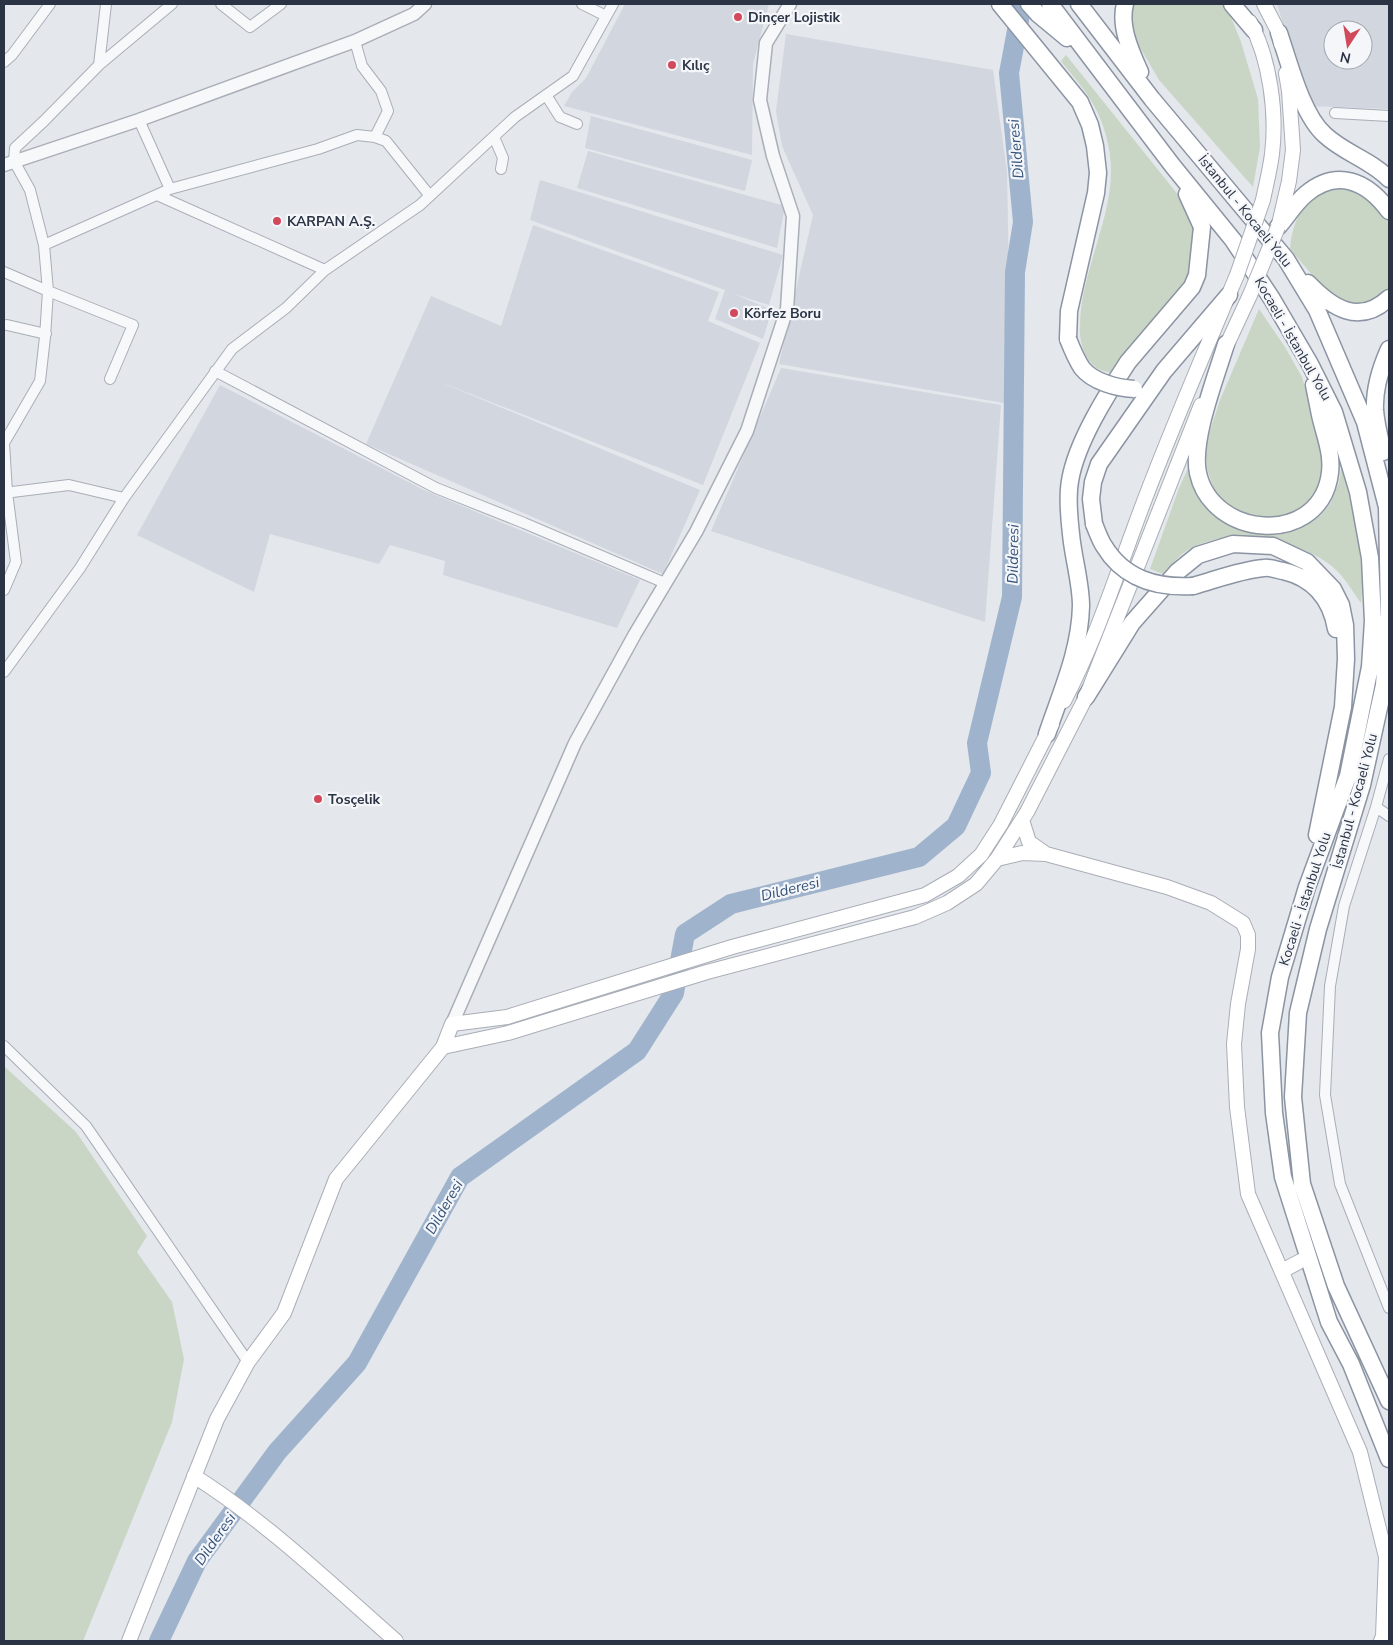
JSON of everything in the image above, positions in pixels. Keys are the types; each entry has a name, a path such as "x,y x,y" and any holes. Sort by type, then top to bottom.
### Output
{"highway":[{"path":"1000,4 1080,102 1090,125 1095,146 1098,173 1096,193 1069,311 1068,339 1075,356 1084,370 1108,384 1120,388 1134,388 1151,381 1164,372"},
{"name":"İstanbul - Kocaeli Yolu","path":"1079,4 1152,99 1286,259 1317,310 1344,370 1365,422 1387,507 1389,615 1384,685 1362,785 1318,928 1298,1014 1293,1097 1302,1184 1336,1286 1389,1400"},
{"path":"1125,4 1124,27 1132,54 1152,99"},
{"path":"1232,4 1254,30"},
{"name":"Kocaeli - İstanbul Yolu","path":"1043,8 1086,53 1172,165 1233,240 1272,299 1310,364 1334,412 1358,492 1370,558 1373,621 1370,667 1348,776 1307,887 1280,977 1270,1033 1274,1113 1283,1177 1329,1322 1351,1364 1389,1459"},
{"path":"1279,33 1307,112 1324,134 1370,164 1389,179"},
{"path":"1047,734 1073,658 1079,631 1081,604 1070,534 1069,500 1070,481 1075,462 1090,426 1128,362 1192,287 1197,275 1202,227 1196,211 1172,165"},
{"path":"1278,227 1304,195 1317,186 1342,179 1358,182 1364,186 1383,202 1389,211"},
{"path":"1286,259 1323,299 1349,312 1362,313 1371,311 1389,298"},
{"path":"1229,295 1164,372 1099,464 1093,482 1091,499 1094,524 1103,545 1112,558 1128,574 1144,581 1175,587 1193,586 1265,568 1295,574 1308,581 1327,600 1334,618 1344,687"},
{"path":"1226,344 1197,446 1198,473 1208,496 1224,513 1249,524 1279,525 1303,517 1320,500 1329,479 1331,454 1320,416 1310,364"},
{"path":"1387,507 1385,463 1375,409 1377,385 1389,349"},
{"path":"1086,697 1132,623 1177,572 1198,556 1233,544 1273,546 1307,562 1333,589 1341,605 1345,625 1346,659 1343,708 1307,887"}],"main road":[{"path":"129,1641 217,1419 248,1362 284,1313 336,1179 443,1047 452,1024 507,1017 732,947 925,894 958,876 981,855 1001,824 1082,668 1115,585 1159,464 1229,295 1262,200 1272,154 1273,105 1266,66 1254,30 1240,4"},
{"path":"443,1047 508,1033 707,972 915,917 947,902 976,884 997,859 1022,820 1086,697 1226,344 1250,295 1278,227 1289,181 1293,150 1290,91 1279,33 1264,4"},
{"path":"1022,820 1029,842 1046,854"},
{"path":"997,859 1022,853 1046,854 1167,888 1202,900 1226,911 1244,923 1248,935 1248,949 1238,1004 1234,1044 1237,1107 1248,1194 1360,1452 1386,1557 1383,1636 1381,1641"},
{"path":"1282,1271 1308,1256"},
{"path":"194,1476 219,1492 267,1529 396,1641"}],"street":[{"path":"6,55 50,4"},
{"path":"99,65 106,4"},
{"path":"9,163 15,148 99,65 172,4"},
{"path":"221,4 250,27 281,4"},
{"path":"9,163 139,120 355,41 414,14 425,4"},
{"path":"582,4 606,16"},
{"path":"4,672 80,568 124,498 232,349 286,308 324,270 420,205 515,117 573,76 613,4"},
{"path":"452,1024 575,742 635,634 696,532 746,431 787,308 793,216 773,156 760,100 766,43 790,4"},
{"path":"355,41 362,66 381,91 388,111 375,137"},
{"path":"546,95 560,117 577,124"},
{"path":"1335,113 1389,116"},
{"path":"139,120 170,189"},
{"path":"44,245 170,189 318,149 357,135 375,137 386,141 430,196"},
{"path":"494,137 503,158 501,169"},
{"path":"4,590 16,562 5,492 4,443 40,381 46,334 48,291 44,245 30,190 9,163"},
{"path":"157,195 324,270"},
{"path":"4,272 133,325 110,379"},
{"path":"8,325 46,334"},
{"path":"215,371 436,488 524,523 665,584"},
{"path":"5,492 69,486 124,498"},
{"path":"1389,759 1376,807 1344,906 1330,986 1325,1095 1340,1184 1389,1308"},
{"path":"1376,807 1389,816"},
{"path":"4,1046 86,1126 248,1362"}],"shaded area":[{"name":"Kılıç","path":"625,4 769,4 753,64 752,155 564,106 572,92 586,78"},
{"path":"1277,4 1389,4 1389,109 1308,106"},
{"path":"786,34 993,70 1007,172 1009,280 1004,403 779,364 813,215 782,146 776,111"},
{"path":"591,116 752,160 745,191 585,148"},
{"path":"588,151 785,206 777,248 577,188"},
{"path":"540,180 783,255 769,305 734,294 772,310 763,339 715,319 725,290 530,220"},
{"path":"533,225 719,292 708,321 760,343 703,485 435,380 700,490 663,574 366,444 431,296 501,326"},
{"path":"781,368 1001,405 985,622 711,531"},
{"path":"220,385 426,491 640,580 617,628 443,575 445,561 390,545 379,564 270,534 254,592 137,535"}],"green space":[{"path":"1132,4 1223,4 1228,10 1241,42 1258,99 1260,147 1253,187 1159,80 1135,39 1131,17"},
{"path":"1066,55 1179,196 1190,213 1194,224 1194,266 1186,281 1115,374 1101,370 1092,364 1083,349 1080,338 1081,307 1110,190 1111,162 1106,136 1093,104 1061,61"},
{"path":"1338,185 1361,189 1385,215 1389,225 1389,288 1387,292 1367,306 1343,303 1325,290 1290,249 1295,223 1305,205 1315,195"},
{"path":"1259,309 1285,347 1302,377 1317,429 1322,459 1323,477 1317,492 1301,508 1282,518 1247,517 1227,505 1214,489 1207,469 1205,446 1220,400"},
{"path":"1191,462 1212,508 1289,530 1307,524 1321,515 1330,504 1339,482 1342,463 1360,550 1361,603 1339,573 1323,560 1286,543 1258,537 1232,537 1204,543 1183,553 1163,574 1150,569 1179,488"},
{"path":"4,1066 76,1132 147,1236 137,1252 172,1302 184,1359 172,1422 83,1641 4,1641"}],"waterway":[{"name":"Dilderesi","path":"159,1641 197,1561 277,1452 357,1363 460,1177 637,1051 674,993 685,934 731,904 919,857 956,826 981,773 977,743 1012,597 1015,272 1023,222 1009,73 1022,4"}],"place":[{"name":"Dinçer Lojistik","path":"738,17"},
{"name":"Kılıç","path":"672,65"},
{"name":"KARPAN A.Ş.","path":"277,221"},
{"name":"Körfez Boru","path":"734,313"},
{"name":"Tosçelik","path":"318,799"}]}
